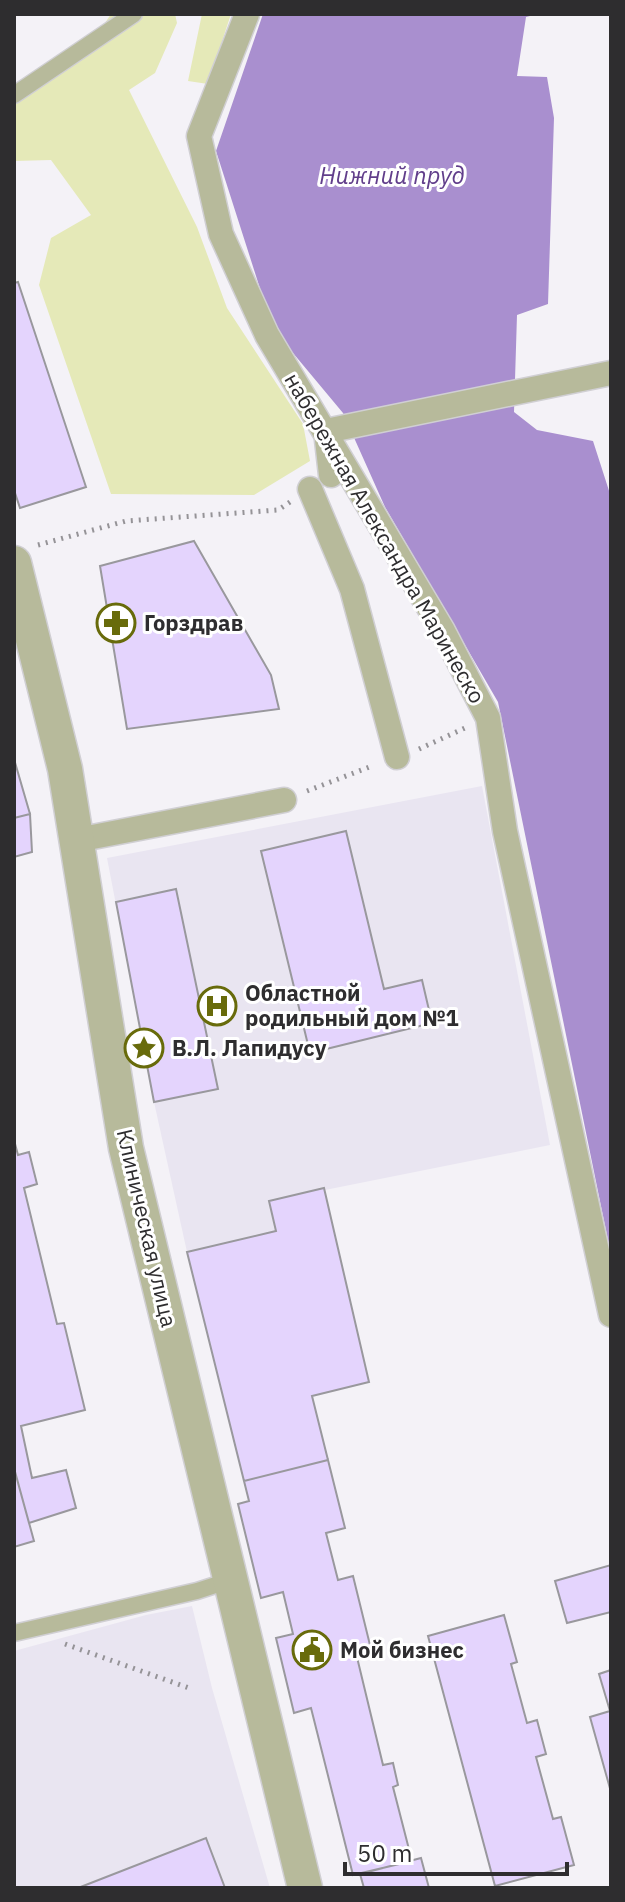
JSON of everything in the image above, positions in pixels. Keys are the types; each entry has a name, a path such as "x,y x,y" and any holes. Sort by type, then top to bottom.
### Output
{"street":[{"name":"набережная Александра Маринеско","path":"247,14 199,136 221,234 267,335 443,631 488,718 505,831 611,1315"},
{"path":"331,475 326,431 609,373"},
{"path":"310,489 352,589 397,757"},
{"name":"Клиническая улица","path":"21,555 65,769 126,1148 305,1888"},
{"path":"77,840 284,800"}],"lane":[{"path":"14,95 134,14"},
{"path":"20,1632 197,1591 231,1580"}],"path":[{"path":"21,555 126,521 278,510"},
{"path":"20,1632 189,1688"}],"shaded area":[{"name":"Областной родильный дом №1","path":"482,786 550,1145 270,1201 276,1231 187,1252 154,1102 107,858","holes":["346,831 384,989 422,980 432,1023 310,1053 261,851"]},
{"path":"192,1606 212,1688 270,1888 14,1888 14,1651 146,1615"}],"green space":[{"path":"111,14 175,14 177,23 155,73 129,90 197,227 227,308 303,424 310,461 254,495 111,494 39,285 51,238 91,215 51,160 14,161 14,84 99,32"},
{"path":"202,14 231,14 208,84 188,81"}],"water":[{"name":"Нижний пруд","path":"263,14 538,14 526,17 517,76 547,77 554,118 548,304 517,315 514,412 537,430 593,441 611,497 611,1255 498,702 385,507 343,413 273,329 216,151"}],"building":[{"path":"18,282 86,487 20,508 14,490 14,283"},
{"path":"194,541 271,675 279,709 127,729 100,566"},
{"path":"14,759 30,814 14,818"},
{"path":"30,814 32,852 14,857 14,818"},
{"path":"346,831 384,989 422,980 432,1023 310,1053 261,851"},
{"path":"176,889 218,1089 154,1102 116,902"},
{"path":"14,1140 18,1155 29,1152 37,1184 24,1188 57,1324 64,1323 85,1410 21,1426 32,1478 66,1470 76,1508 29,1523 14,1468"},
{"path":"324,1188 369,1382 312,1396 328,1460 244,1481 187,1252 276,1231 269,1201"},
{"path":"328,1460 345,1528 326,1533 338,1580 353,1576 370,1645 355,1649 383,1765 393,1763 398,1785 393,1787 412,1861 353,1875 311,1708 294,1713 276,1638 293,1634 283,1592 261,1598 238,1504 249,1501 244,1481"},
{"path":"14,1468 34,1541 14,1547"},
{"path":"611,1565 611,1612 567,1623 555,1581"},
{"path":"504,1615 517,1662 511,1664 527,1723 537,1720 546,1754 536,1757 553,1819 561,1817 574,1865 495,1886 428,1636"},
{"path":"611,1670 611,1792 590,1717 610,1711 599,1674"},
{"path":"206,1838 225,1888 78,1888"},
{"path":"421,1858 429,1888 364,1888 360,1874"}],"place":[{"name":"Горздрав","path":"116,623"},
{"name":"Областной родильный дом №1","path":"217,1006"},
{"name":"В.Л. Лапидусу","path":"144,1048"},
{"name":"Мой бизнес","path":"312,1650"}]}
